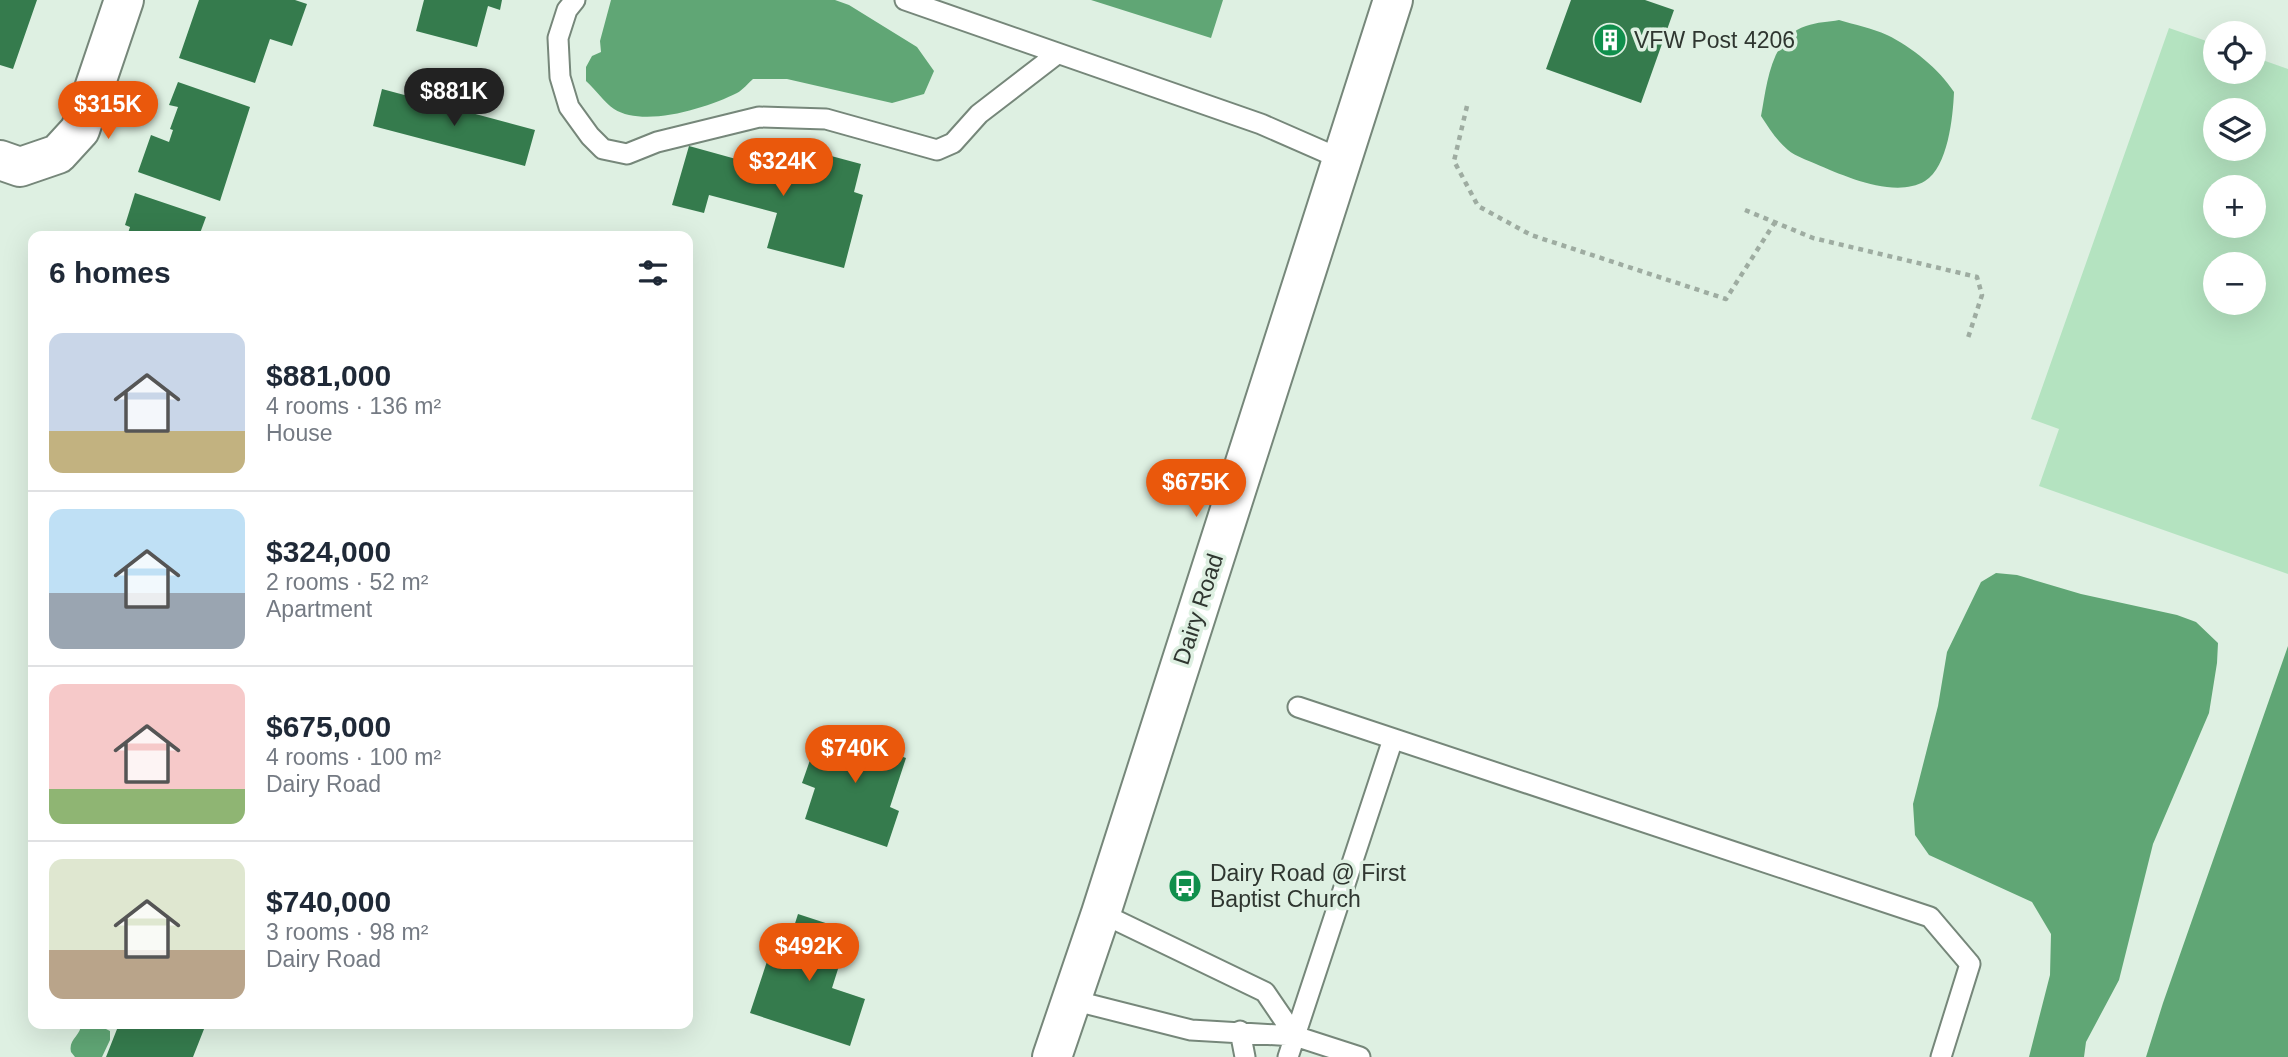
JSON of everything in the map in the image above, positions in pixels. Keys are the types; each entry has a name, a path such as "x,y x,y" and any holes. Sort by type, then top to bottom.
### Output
{"street":[{"path":"0,160 20,167 58,154 80,130 124,0"},
{"name":"Dairy Road","path":"1052,1057 1101,914 1393,0"}],"lane":[{"path":"575,0 567,10 558,38 560,78 569,107 603,149 627,154 657,142 759,117 826,119 937,150 953,143 979,114 1057,54"},
{"path":"905,0 1261,124 1341,159"},
{"path":"1297,708 1930,917 1970,964 1941,1057"},
{"path":"1288,1057 1393,739"},
{"path":"1101,914 1265,992 1295,1036"},
{"path":"1072,1000 1191,1030 1295,1036 1360,1057"},
{"path":"1240,1031 1245,1057"}],"path":[{"path":"1467,106 1454,161 1478,206 1531,235 1726,299 1775,222"},
{"path":"1745,210 1813,239 1977,277 1982,295 1968,341"}],"shaded area":[{"path":"611,0 835,0 849,5 917,47 934,71 924,94 892,103 787,79 753,79 737,93 693,110 642,117 627,114 610,106 586,81 586,67 592,56 601,52 600,41"},
{"path":"1091,0 1223,0 1211,38"},
{"path":"1839,20 1881,33 1906,46 1933,67 1954,92 1948,141 1939,165 1925,181 1913,186 1885,187 1841,174 1791,152 1776,138 1761,116 1772,64 1785,41 1806,26"},
{"path":"2169,28 2203,40 2203,84 2266,84 2266,61 2288,69 2288,574 2039,486 2059,429 2031,419"},
{"path":"1996,573 2017,575 2081,594 2177,615 2196,622 2218,643 2209,713 2153,844 2119,980 2086,1042 2084,1057 2029,1057 2050,975 2051,934 2032,902 1929,855 1915,835 1913,804 1938,706 1947,652 1981,582"},
{"path":"2288,646 2288,1057 2146,1057 2163,1003"},
{"path":"80,1029 110,1031 110,1040 102,1057 75,1057 71,1052 71,1044"}],"building":[{"path":"0,0 37,0 13,69 0,65"},
{"path":"199,0 295,0 307,4 292,46 270,39 255,83 179,58"},
{"path":"424,0 502,0 500,10 488,6 477,47 416,31"},
{"name":"VFW Post 4206","path":"1571,0 1645,0 1674,10 1641,103 1546,69"},
{"path":"178,82 250,107 220,201 138,172 151,135 169,142 173,130 170,129 178,107 169,105"},
{"path":"382,89 535,130 525,166 373,126"},
{"path":"689,146 772,169 773,162 788,166 794,146 861,164 854,192 863,195 844,268 767,248 777,213 709,195 704,213 672,205"},
{"path":"135,193 206,217 201,231 129,231 130,227 125,225"},
{"path":"838,725 895,744 892,753 906,758 890,807 899,811 887,847 805,819 815,788 802,783 816,743 830,747"},
{"path":"798,914 850,931 832,988 865,999 850,1046 750,1013 776,934 790,939"},
{"path":"117,1029 204,1029 193,1057 106,1057"}],"place":[{"name":"VFW Post 4206","path":"1610,40"},
{"name":"Dairy Road @ First Baptist Church","path":"1185,886"}]}
